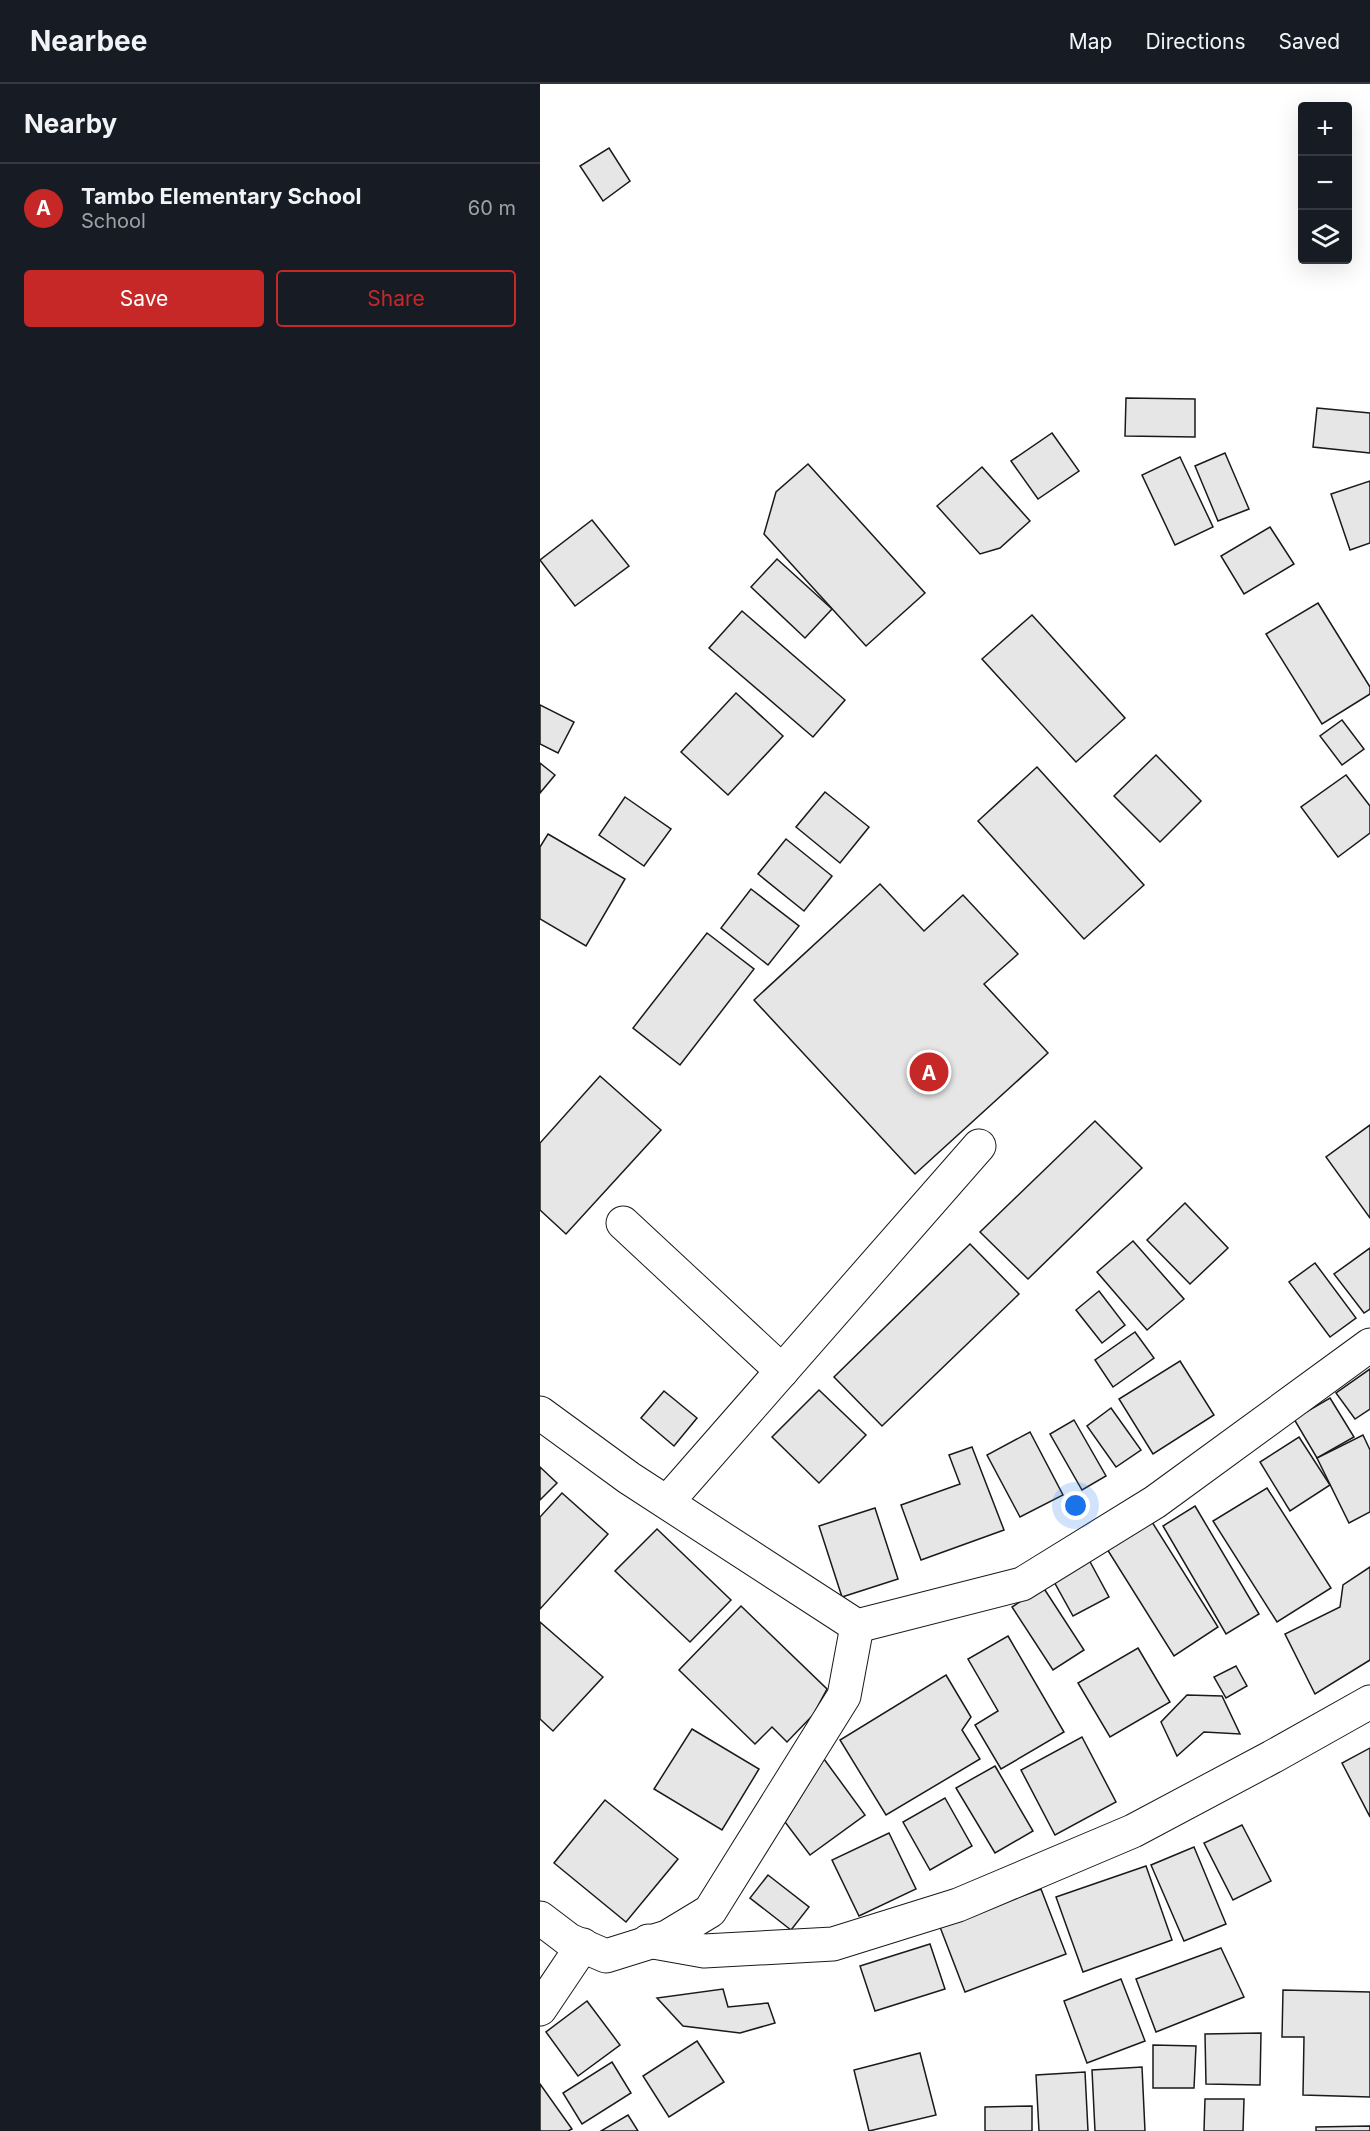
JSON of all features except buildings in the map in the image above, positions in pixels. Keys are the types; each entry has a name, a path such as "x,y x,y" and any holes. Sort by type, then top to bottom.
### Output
{"street":[{"path":"668,1501 979,1146"},
{"path":"623,1223 782,1371"},
{"path":"540,1413 629,1478 668,1501 856,1626 1022,1584 1155,1502 1370,1345"},
{"path":"540,1918 568,1940 606,1956 648,1941 667,1937 710,1911 844,1696 856,1626"},
{"path":"648,1941 704,1951 833,1944 958,1905 1133,1831 1370,1702"},
{"path":"540,2008 583,1946"}],"place":[{"name":"Tambo Elementary School","path":"929,1072"}]}
